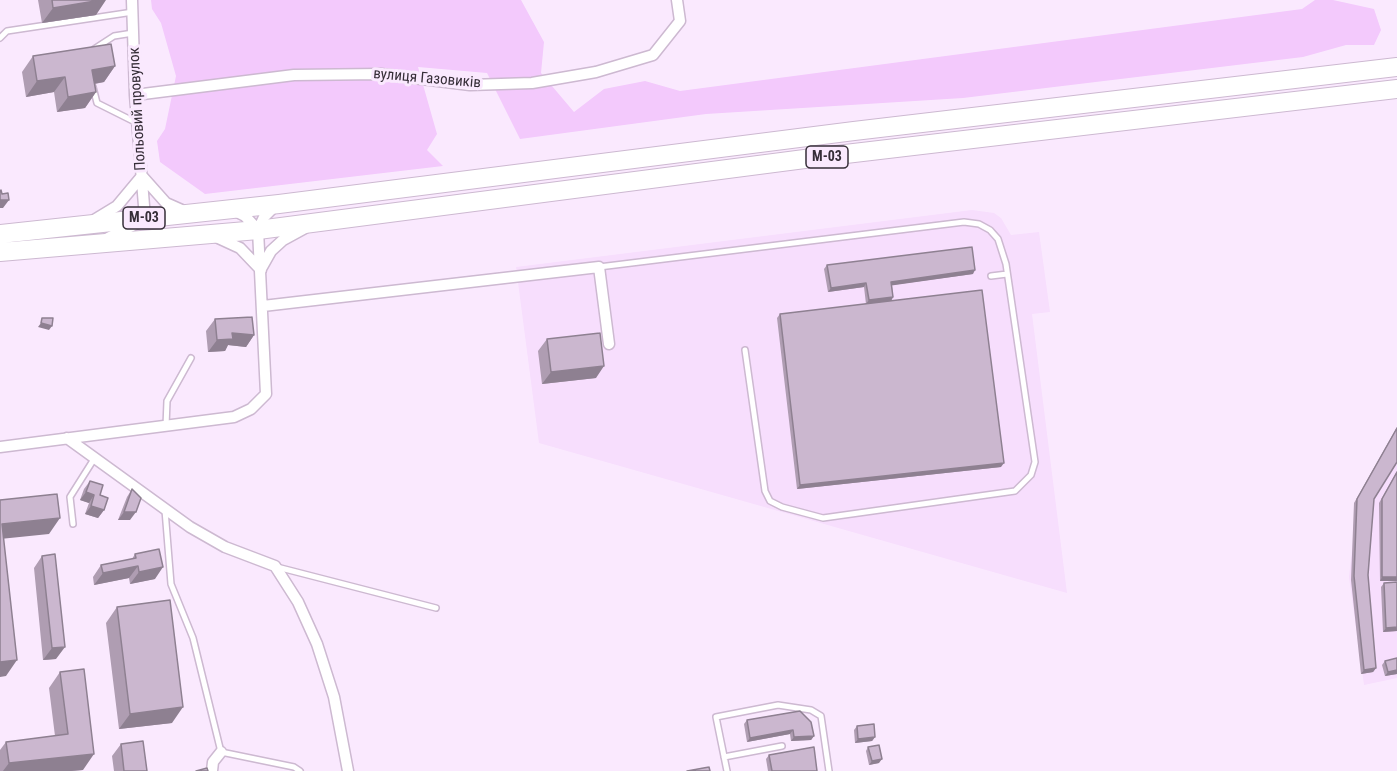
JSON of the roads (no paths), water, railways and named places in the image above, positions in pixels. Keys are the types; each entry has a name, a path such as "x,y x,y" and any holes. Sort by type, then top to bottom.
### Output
{"highway":[{"name":"М-03","path":"0,234 279,204 843,133 1397,67"},
{"name":"М-03","path":"0,252 211,235 318,223 820,158 1397,89"}],"street":[{"name":"Польовий провулок","path":"132,0 135,95 145,218"},
{"name":"вулиця Газовиків","path":"135,95 294,75 381,74 470,85 532,83 596,72 653,55 680,21 677,0"},
{"path":"87,224 117,206 141,176 166,203 190,213"},
{"path":"0,447 234,417 251,409 266,394 258,230 264,217 279,204"},
{"path":"231,209 245,216 258,230"},
{"path":"96,244 130,228 145,218 158,230 180,237"},
{"path":"261,270 271,251 283,240 318,223"},
{"path":"211,235 240,248 261,270"},
{"path":"263,306 599,267 609,344"},
{"path":"67,438 165,510 225,547 275,567 298,602 317,644 334,697 348,771"},
{"path":"212,771 213,762 221,752"}],"lane":[{"path":"0,38 7,31 133,12"},
{"path":"90,52 114,36 133,33"},
{"path":"93,84 97,103 137,123"},
{"path":"599,267 964,222 979,224 990,230 1003,249 1035,462 1031,475 1015,491 823,518 775,504 765,491 745,350"},
{"path":"991,276 1007,274"},
{"path":"166,426 167,401 191,358"},
{"path":"73,524 70,497 94,459"},
{"path":"165,510 171,584 192,638 221,752 294,767 300,771"},
{"path":"275,567 436,608"},
{"path":"727,771 716,717 778,705 811,710 821,716 829,771"},
{"path":"724,757 782,746"}]}
